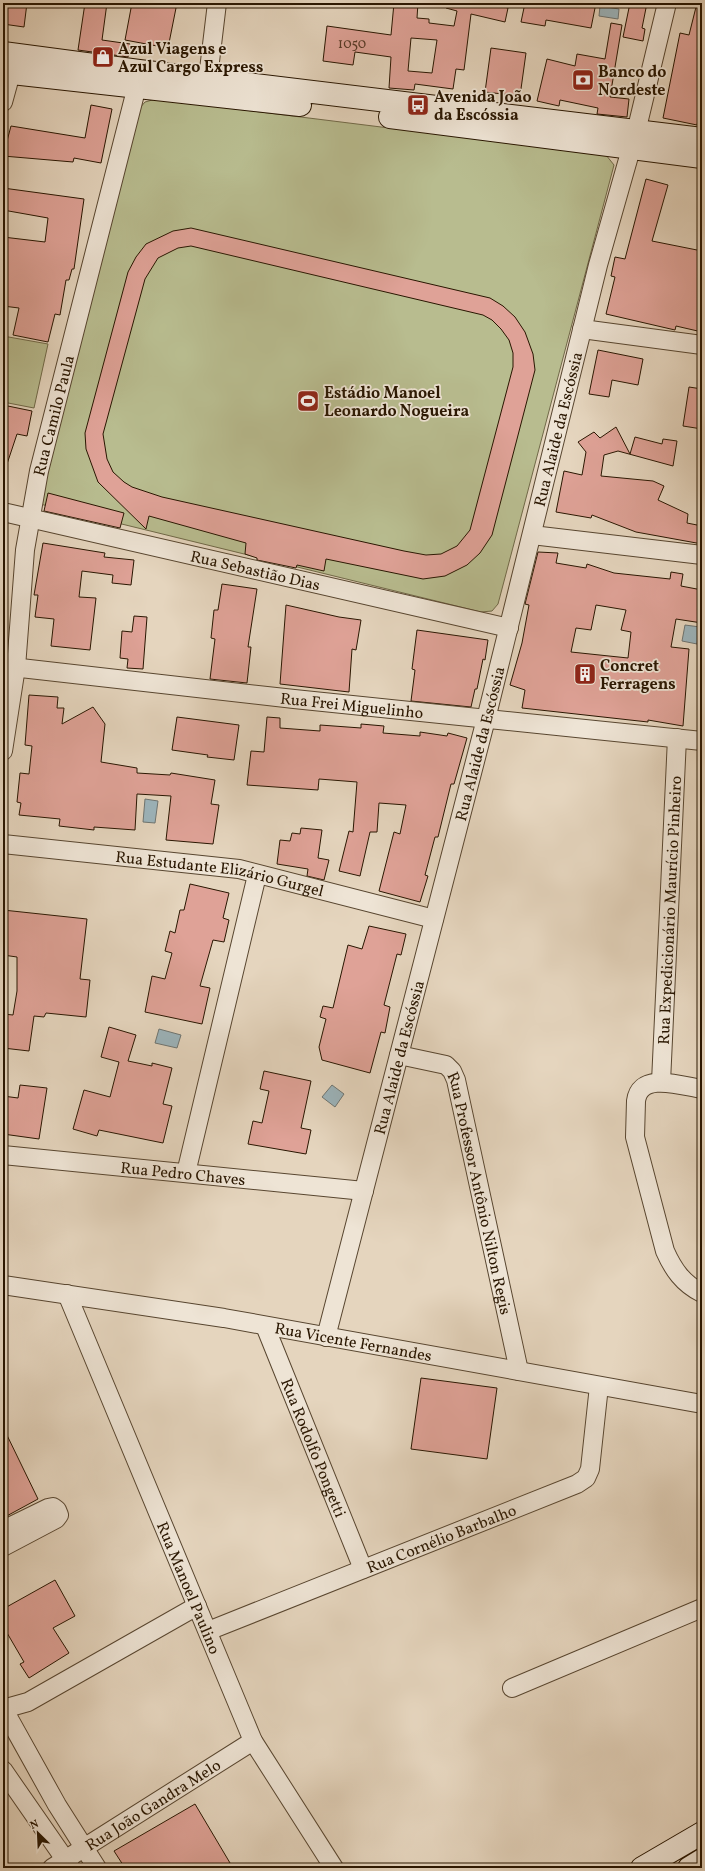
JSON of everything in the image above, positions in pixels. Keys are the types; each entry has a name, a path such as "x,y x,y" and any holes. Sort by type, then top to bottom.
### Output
{"main road":[{"path":"3,53 140,71 208,78 634,140 702,157"},
{"path":"7,72 634,140 702,139"},
{"path":"642,1868 702,1833"},
{"path":"702,1836 700,1843 702,1850"},
{"path":"642,1868 664,1858 670,1862 670,1868"},
{"path":"689,1868 702,1860"}],"street":[{"path":"208,78 217,3"},
{"name":"Rua Alaide da Escóssia","path":"326,1337 486,719 582,329 634,140 667,3"},
{"path":"3,102 7,72"},
{"name":"Rua Camilo Paula","path":"3,751 10,666 25,550 39,471 137,86"},
{"path":"582,329 702,345"},
{"name":"Rua Sebastião Dias","path":"3,512 509,628"},
{"path":"532,535 702,555"},
{"name":"Rua Frei Miguelinho","path":"10,666 294,699 702,741"},
{"name":"Rua Expedicionário Maurício Pinheiro","path":"661,1082 677,738"},
{"name":"Rua Estudante Elizário Gurgel","path":"3,844 239,869 257,875 434,919"},
{"path":"186,1173 257,875"},
{"name":"Rua Professor Antônio Nilton Regis","path":"399,1055 446,1065 452,1070 456,1080 519,1371"},
{"path":"702,1089 661,1082 646,1084 638,1092 636,1101 635,1137 665,1251 672,1266 680,1276 693,1289 702,1293"},
{"name":"Rua Pedro Chaves","path":"3,1155 364,1191"},
{"name":"Rua Vicente Fernandes","path":"3,1285 265,1326 702,1404"},
{"name":"Rua Manoel Paulino","path":"67,1294 253,1741 334,1868"},
{"name":"Rua Rodolfo Pongetti","path":"265,1326 362,1569"},
{"name":"Rua Cornélio Barbalho","path":"208,1631 577,1484 586,1478 590,1469 599,1386"},
{"path":"3,1530 48,1508 54,1507 59,1515 56,1519 3,1547"},
{"path":"97,1868 57,1805 5,1716 198,1606"},
{"path":"512,1688 702,1608"},
{"name":"Rua João Gandra Melo","path":"63,1865 84,1848 253,1741"},
{"path":"3,1770 63,1865"}],"green space":[{"path":"156,99 606,155 614,165 498,604 492,611 481,612 40,504 139,109 145,102"},
{"path":"3,336 48,344 34,408 3,402"}],"water":[{"path":"600,6 619,9 618,19 599,16"},
{"path":"685,625 700,627 697,644 682,641"},
{"path":"145,799 158,801 155,823 143,822"},
{"path":"159,1029 181,1035 177,1048 155,1043"},
{"path":"332,1085 344,1094 335,1107 322,1097"}],"building":[{"path":"3,3 27,3 24,27 3,24"},
{"path":"85,3 107,3 102,40 130,44 128,57 78,50"},
{"path":"132,3 177,3 168,48 125,40"},
{"path":"394,3 418,3 417,18 429,19 429,23 454,26 457,11 446,8 447,3 486,3 508,8 505,22 471,14 464,70 456,69 453,89 415,84 414,90 389,88 391,57 355,52 353,65 323,61 327,26 391,35","holes":["411,38 437,40 432,73 408,71"]},
{"path":"525,3 596,3 591,28 546,20 545,26 521,22"},
{"path":"630,3 647,3 642,28 645,29 643,41 623,37"},
{"path":"697,3 702,3 702,100 697,125 663,118 680,33 689,35"},
{"path":"611,23 622,25 610,97 629,99 627,117 597,114 598,108 560,100 559,106 537,101 547,59 575,66 577,54 605,59"},
{"path":"491,48 526,53 520,96 485,92"},
{"path":"91,105 112,109 101,163 74,158 73,162 3,156 11,126 85,138"},
{"path":"646,179 668,185 652,241 702,251 702,332 676,326 675,330 606,314 615,277 611,276 615,257 625,259"},
{"path":"3,188 84,199 74,269 72,269 69,280 66,280 60,315 55,314 48,342 13,335 19,308 3,306 3,237 45,242 48,218 3,210"},
{"path":"191,228 490,298 503,306 515,317 525,332 533,354 535,370 492,535 480,553 467,565 445,576 423,579 326,559 324,571 297,565 296,568 257,560 257,558 245,554 246,543 149,516 146,529 98,482 86,449 85,433 128,272 136,257 146,244 173,231","holes":["191,246 483,315 492,320 509,340 513,353 513,367 470,530 457,546 441,554 426,555 404,551 162,497 132,487 124,482 113,472 107,459 103,434 145,279 158,258 178,248"]},
{"path":"598,350 643,359 638,385 612,380 609,397 589,394"},
{"path":"689,387 702,389 702,429 683,426"},
{"path":"3,405 32,411 27,436 17,434 5,470 3,469"},
{"path":"616,427 630,454 635,437 662,444 663,439 677,441 673,466 618,451 604,455 601,476 653,481 664,486 658,500 688,514 687,523 702,526 702,544 636,532 592,515 591,518 556,512 564,471 582,475 586,452 578,442 594,432 600,438"},
{"path":"48,493 124,513 120,528 44,511"},
{"path":"43,543 105,553 104,557 134,560 131,585 112,583 113,575 82,571 79,597 96,598 90,650 51,646 54,619 35,617 38,595 34,595"},
{"path":"538,552 558,553 556,563 586,568 587,564 614,573 670,579 671,572 683,574 681,586 702,590 702,623 676,619 671,647 689,649 683,726 648,720 648,722 522,708 525,690 510,685 522,643 529,605 525,604","holes":["596,605 626,610 621,630 631,632 628,658 571,652 576,628 591,630"]},
{"path":"222,584 257,589 248,647 251,647 247,683 210,679 215,639 211,638 214,610 218,610"},
{"path":"286,605 339,617 361,620 356,650 352,649 349,692 280,684"},
{"path":"134,616 147,617 143,669 127,668 128,659 120,658 122,631 132,632"},
{"path":"417,630 488,640 485,660 483,659 477,689 475,689 471,707 411,701 415,670 412,669"},
{"path":"29,695 58,697 57,708 64,708 62,724 93,707 105,724 101,762 137,768 137,773 170,775 171,773 215,780 211,804 219,805 213,844 166,840 171,796 137,794 135,830 94,827 94,830 59,826 60,819 19,815 21,803 17,802 20,773 29,774 32,746 25,745"},
{"path":"177,717 239,725 234,760 207,757 208,755 172,750"},
{"path":"267,717 280,718 280,728 320,731 320,725 361,728 361,724 384,726 383,733 420,736 420,732 447,736 448,733 467,738 454,784 451,784 438,837 435,837 425,875 428,876 420,902 379,891 394,832 400,834 406,805 379,803 377,832 370,832 360,876 339,871 349,831 353,832 357,782 319,779 318,790 247,785 251,751 264,752"},
{"path":"301,828 322,830 318,858 329,860 324,880 307,876 308,869 277,864 280,840 290,841 292,833 300,834"},
{"path":"190,884 229,893 223,918 229,920 224,942 213,940 200,986 210,988 202,1024 145,1012 152,976 165,979 172,953 165,951 170,931 175,933 180,910 184,910"},
{"path":"3,910 87,919 80,979 90,980 86,1017 46,1013 44,1017 34,1016 29,1051 3,1048 3,1014 13,1015 17,991 17,957 3,955"},
{"path":"369,926 406,934 401,955 397,954 384,1005 390,1007 385,1033 381,1032 370,1073 322,1060 319,1047 326,1019 320,1017 323,1006 333,1008 348,945 362,949"},
{"path":"109,1027 136,1035 128,1061 152,1066 152,1063 172,1068 163,1104 172,1106 163,1143 99,1130 97,1136 73,1129 84,1090 110,1097 119,1062 101,1057"},
{"path":"264,1071 311,1081 301,1128 311,1130 306,1154 248,1144 253,1121 262,1123 269,1091 260,1089"},
{"path":"20,1085 47,1088 39,1139 3,1134 3,1096 18,1098"},
{"path":"421,1378 497,1388 487,1459 411,1449"},
{"path":"3,1427 38,1499 3,1518"},
{"path":"55,1580 75,1616 53,1628 69,1653 29,1678 20,1664 24,1662 3,1626 3,1609"},
{"path":"195,1804 233,1868 125,1868 114,1851"}],"place":[{"name":"Azul Viagens e Azul Cargo Express","path":"103,57"},
{"name":"Banco do Nordeste","path":"583,80"},
{"name":"Avenida João da Escóssia","path":"418,105"},
{"name":"Estádio Manoel Leonardo Nogueira","path":"308,401"},
{"name":"Concret Ferragens","path":"585,674"}]}
